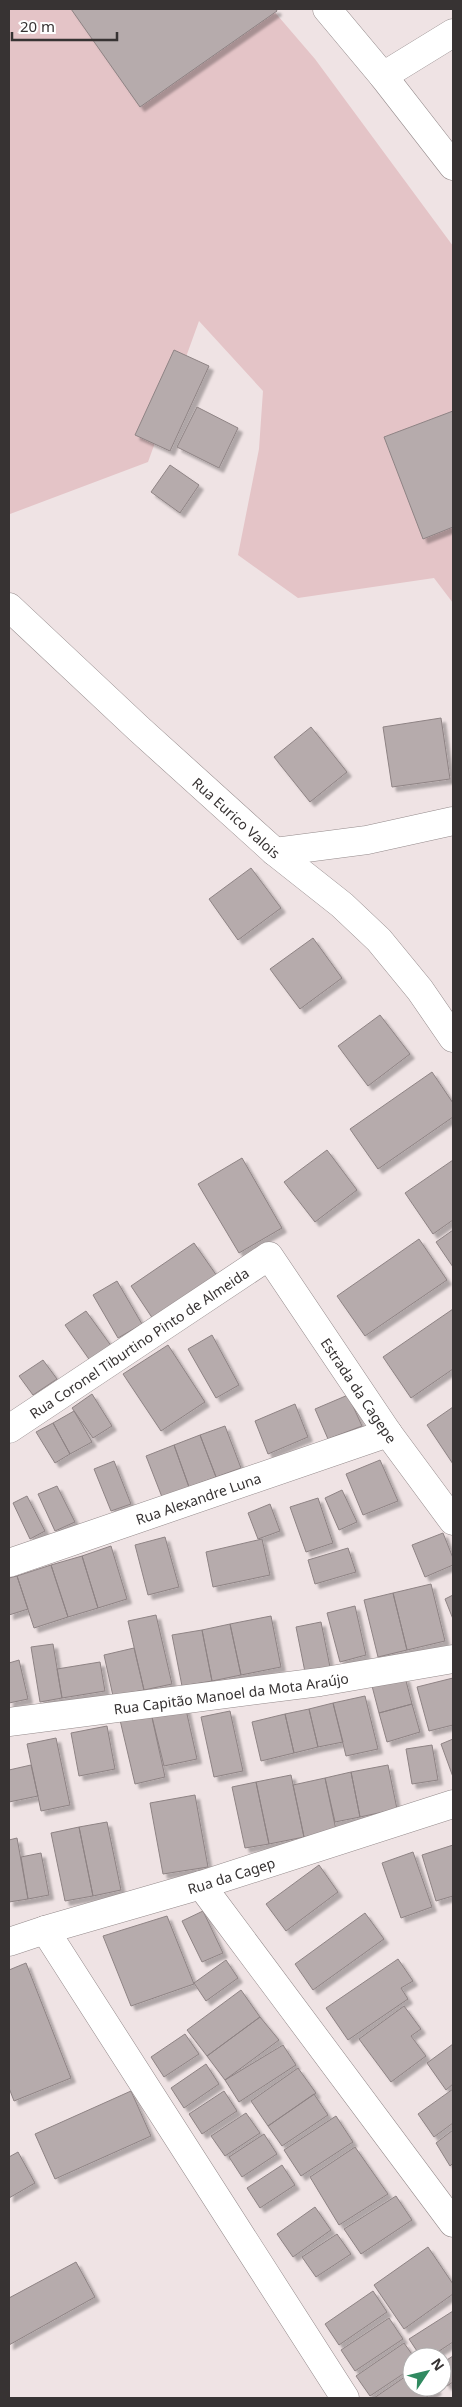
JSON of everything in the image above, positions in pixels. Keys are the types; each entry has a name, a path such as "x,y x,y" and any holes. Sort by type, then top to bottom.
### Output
{"street":[{"path":"327,9 383,76 453,166"},
{"path":"383,76 453,33"},
{"name":"Rua Eurico Valois","path":"9,607 138,729 276,852 342,905 379,940 420,990 453,1038"},
{"path":"276,852 367,840 453,821"},
{"name":"Rua Coronel Tiburtino Pinto de Almeida","path":"9,1429 269,1256"},
{"name":"Estrada da Cagepe","path":"269,1256 388,1433 453,1521"},
{"name":"Rua Alexandre Luna","path":"9,1564 388,1433"},
{"name":"Rua Capitão Manoel da Mota Araújo","path":"9,1722 320,1682 453,1659"},
{"name":"Rua da Cagep","path":"9,1942 200,1885 453,1804"},
{"path":"200,1885 453,2223"},
{"path":"45,1930 346,2398"}],"shaded area":[{"path":"9,9 272,9 315,59 453,246 453,603 434,578 298,598 238,555 259,449 263,391 199,321 148,462 10,514"}],"building":[{"path":"71,9 276,9 277,11 140,107"},
{"path":"174,350 209,366 170,451 135,435"},
{"path":"197,407 238,428 219,468 177,447"},
{"path":"453,411 453,527 423,539 384,437"},
{"path":"170,465 199,485 180,513 151,492"},
{"path":"441,718 450,779 392,787 383,727"},
{"path":"311,727 347,772 310,802 274,757"},
{"path":"251,868 281,908 238,940 209,899"},
{"path":"313,938 342,978 300,1009 270,969"},
{"path":"380,1015 410,1054 368,1086 338,1046"},
{"path":"432,1072 453,1103 453,1117 378,1169 350,1129"},
{"path":"327,1150 357,1190 315,1222 284,1182"},
{"path":"242,1158 282,1228 239,1253 198,1184"},
{"path":"453,1160 453,1220 433,1234 405,1193"},
{"path":"453,1230 453,1267 436,1242"},
{"path":"419,1239 447,1280 365,1336 337,1296"},
{"path":"194,1243 217,1276 153,1319 131,1286"},
{"path":"117,1281 142,1324 118,1338 93,1295"},
{"path":"453,1309 453,1369 411,1398 383,1357"},
{"path":"86,1311 112,1347 91,1362 65,1325"},
{"path":"212,1335 239,1385 216,1398 188,1349"},
{"path":"168,1345 205,1402 161,1431 123,1374"},
{"path":"43,1360 57,1379 33,1395 19,1376"},
{"path":"92,1394 112,1426 93,1438 72,1408"},
{"path":"348,1395 362,1426 328,1439 315,1409"},
{"path":"295,1404 308,1437 268,1454 255,1421"},
{"path":"453,1407 453,1464 427,1425"},
{"path":"74,1411 92,1442 70,1454 53,1423"},
{"path":"53,1423 70,1454 55,1463 36,1432"},
{"path":"225,1426 241,1468 216,1477 200,1435"},
{"path":"200,1435 216,1477 189,1487 174,1445"},
{"path":"174,1445 189,1487 162,1497 146,1456"},
{"path":"380,1460 398,1501 363,1515 346,1474"},
{"path":"114,1461 131,1504 111,1511 94,1469"},
{"path":"57,1486 75,1522 55,1531 38,1494"},
{"path":"342,1490 357,1522 339,1530 325,1498"},
{"path":"27,1496 45,1531 30,1539 13,1503"},
{"path":"318,1498 333,1543 306,1552 290,1507"},
{"path":"270,1504 280,1531 258,1539 248,1513"},
{"path":"443,1533 453,1558 453,1565 425,1577 412,1545"},
{"path":"165,1537 179,1587 148,1595 135,1545"},
{"path":"262,1539 270,1575 213,1587 206,1552"},
{"path":"111,1546 127,1599 98,1608 82,1556"},
{"path":"348,1548 356,1572 315,1584 308,1560"},
{"path":"82,1556 98,1608 68,1617 51,1565"},
{"path":"51,1565 68,1617 34,1628 17,1576"},
{"path":"17,1576 28,1609 9,1615 9,1578"},
{"path":"431,1584 445,1641 407,1650 393,1593"},
{"path":"393,1593 407,1650 378,1657 364,1600"},
{"path":"453,1595 453,1619 445,1599"},
{"path":"355,1606 366,1655 340,1662 327,1613"},
{"path":"156,1615 172,1684 144,1690 128,1621"},
{"path":"271,1616 281,1667 241,1675 230,1624"},
{"path":"321,1622 330,1667 305,1672 296,1627"},
{"path":"230,1624 241,1675 212,1681 202,1630"},
{"path":"202,1630 212,1681 182,1686 172,1635"},
{"path":"53,1644 62,1698 40,1702 31,1647"},
{"path":"134,1648 144,1690 113,1696 104,1655"},
{"path":"19,1660 28,1699 9,1703 9,1663"},
{"path":"100,1662 105,1691 62,1698 57,1669"},
{"path":"405,1677 412,1704 379,1713 372,1686"},
{"path":"453,1678 453,1725 429,1731 417,1687"},
{"path":"365,1696 378,1749 346,1756 333,1703"},
{"path":"333,1703 343,1742 318,1747 309,1709"},
{"path":"412,1704 420,1732 387,1742 379,1713"},
{"path":"185,1705 197,1759 164,1766 151,1713"},
{"path":"309,1709 318,1747 294,1753 285,1714"},
{"path":"230,1711 243,1771 214,1777 201,1717"},
{"path":"151,1713 165,1777 135,1784 120,1720"},
{"path":"285,1714 294,1753 261,1761 252,1722"},
{"path":"107,1726 115,1769 79,1776 71,1733"},
{"path":"56,1738 70,1805 41,1811 27,1744"},
{"path":"453,1739 453,1777 441,1744"},
{"path":"432,1745 438,1780 412,1784 406,1749"},
{"path":"31,1765 38,1796 9,1802 9,1770"},
{"path":"388,1765 397,1809 360,1817 351,1772"},
{"path":"351,1772 360,1817 335,1822 325,1778"},
{"path":"291,1775 304,1837 269,1844 256,1782"},
{"path":"325,1778 336,1830 304,1837 293,1785"},
{"path":"256,1782 269,1844 245,1848 232,1787"},
{"path":"195,1795 208,1867 163,1874 150,1803"},
{"path":"107,1822 121,1890 93,1896 79,1827"},
{"path":"79,1827 93,1896 65,1901 51,1833"},
{"path":"17,1838 28,1899 9,1902 9,1840"},
{"path":"453,1845 453,1896 436,1901 422,1855"},
{"path":"413,1852 432,1907 401,1918 382,1863"},
{"path":"41,1853 49,1895 28,1899 21,1857"},
{"path":"319,1865 338,1892 286,1931 266,1904"},
{"path":"203,1911 223,1953 202,1962 182,1921"},
{"path":"365,1913 384,1939 313,1990 295,1964"},
{"path":"167,1916 194,1984 131,2006 103,1936"},
{"path":"398,1959 413,1981 401,1988 408,1999 348,2040 326,2008"},
{"path":"226,1960 238,1978 206,2001 194,1983"},
{"path":"26,1963 71,2078 14,2101 9,2088 9,1970"},
{"path":"241,1990 260,2017 207,2056 187,2030"},
{"path":"404,2006 421,2029 411,2036 426,2056 391,2082 359,2039"},
{"path":"260,2017 279,2040 225,2080 207,2056"},
{"path":"185,2034 199,2054 164,2077 151,2057"},
{"path":"453,2044 453,2084 446,2090 427,2063"},
{"path":"283,2045 296,2065 239,2102 225,2080"},
{"path":"206,2064 219,2084 184,2108 171,2088"},
{"path":"298,2068 316,2093 268,2126 251,2101"},
{"path":"453,2089 453,2123 434,2137 418,2114"},
{"path":"131,2091 151,2136 55,2179 35,2134"},
{"path":"224,2091 237,2111 202,2134 189,2114"},
{"path":"314,2094 328,2115 282,2146 268,2126"},
{"path":"246,2113 260,2133 225,2156 211,2136"},
{"path":"336,2116 353,2142 301,2176 284,2150"},
{"path":"453,2130 453,2163 450,2166 436,2143"},
{"path":"264,2134 277,2154 242,2177 229,2157"},
{"path":"355,2147 388,2194 339,2225 310,2177"},
{"path":"18,2152 35,2183 9,2198 9,2157"},
{"path":"282,2165 295,2185 260,2208 247,2188"},
{"path":"396,2196 412,2220 361,2254 344,2229"},
{"path":"315,2207 331,2230 293,2257 277,2234"},
{"path":"337,2234 351,2254 316,2277 302,2257"},
{"path":"428,2247 453,2284 453,2294 404,2329 374,2285"},
{"path":"76,2262 95,2297 9,2345 9,2298"},
{"path":"373,2291 387,2312 339,2345 325,2324"},
{"path":"453,2311 453,2342 445,2347 414,2347 409,2339"},
{"path":"389,2318 403,2339 355,2371 341,2350"},
{"path":"404,2343 407,2347 402,2347 402,2375 370,2396 356,2376"},
{"path":"453,2356 452,2383 452,2357"},
{"path":"402,2379 402,2397 426,2397 425,2398 374,2398"}]}
